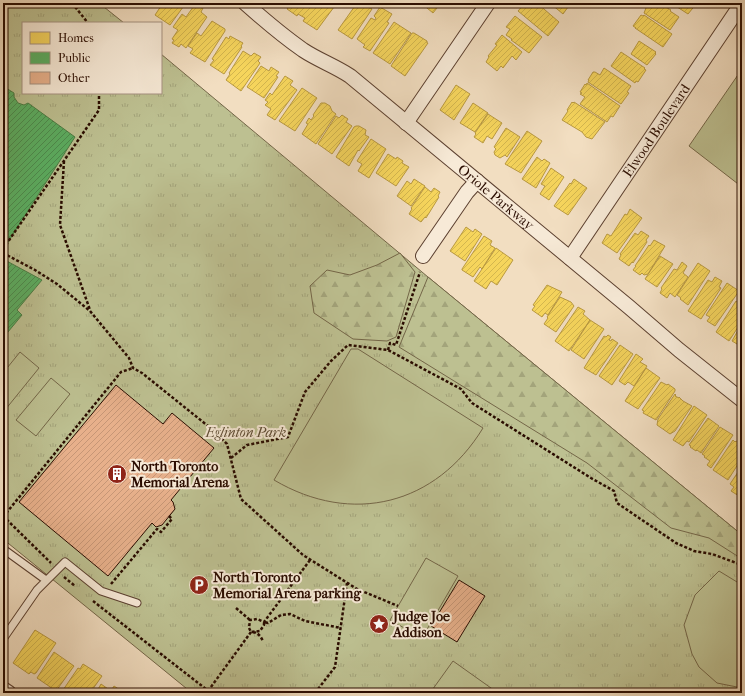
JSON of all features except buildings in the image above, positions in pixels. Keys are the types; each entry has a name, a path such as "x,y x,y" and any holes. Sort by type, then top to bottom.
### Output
{"street":[{"name":"Oriole Parkway","path":"245,3 303,50 350,76 570,258 678,350 742,400"},
{"path":"406,123 488,3"},
{"name":"Elwood Boulevard","path":"570,258 742,3"},
{"path":"423,256 467,192 477,181"},
{"path":"3,689 9,693"}],"lane":[{"path":"3,555 6,551 46,580"},
{"path":"3,639 37,590 65,562 100,590 136,603"}],"path":[{"path":"72,3 87,22"},
{"path":"3,249 99,110 99,94"},
{"path":"64,160 60,225 90,311"},
{"path":"3,253 57,284 90,311 129,358 133,368 142,373 213,430 226,444 241,499 303,556 357,589 398,606"},
{"path":"388,350 390,343 396,345 420,272"},
{"path":"231,458 247,445 288,437 305,392 331,361 348,345 388,350 461,389 472,403 591,478 614,490 617,502 676,543 694,551 712,554 742,565"},
{"path":"44,554 3,516 121,372 133,368"},
{"path":"111,585 157,529 161,532 172,519 169,516"},
{"path":"250,632 260,631 264,626 264,622 310,560"},
{"path":"57,569 78,589"},
{"path":"315,693 335,667 347,583"},
{"path":"90,599 210,692 250,632 250,620"},
{"path":"236,608 250,620 257,619 268,623 281,615 290,614 305,621 341,628"},
{"path":"255,632 263,641"}],"green space":[{"name":"Eglinton Park","path":"9,3 99,3 123,22 22,22 22,94 162,94 162,55 428,277 742,535 742,693 192,693 3,539 3,13"},
{"path":"742,69 742,187 689,146"},
{"path":"400,253 415,272 396,337 387,341 353,339 314,313 310,286 327,270 350,275 377,265"},
{"path":"428,277 742,535 742,559 709,538 671,528 587,463 399,347"},
{"path":"351,349 358,349 483,428 464,454 441,475 417,490 390,500 362,504 333,502 303,494 274,480"},
{"path":"20,352 39,368 5,410 3,409 3,373"},
{"path":"51,378 70,394 36,436 16,420"},
{"path":"426,558 458,576 422,638 390,620"},
{"path":"719,571 742,585 742,688 717,683 699,667 692,654 684,625 695,595"},
{"path":"453,661 498,693 430,693"}],"place":[{"name":"North Toronto Memorial Arena","path":"117,474"},
{"name":"North Toronto Memorial Arena parking","path":"199,585"},
{"name":"Judge Joe Addison","path":"379,624"}]}
